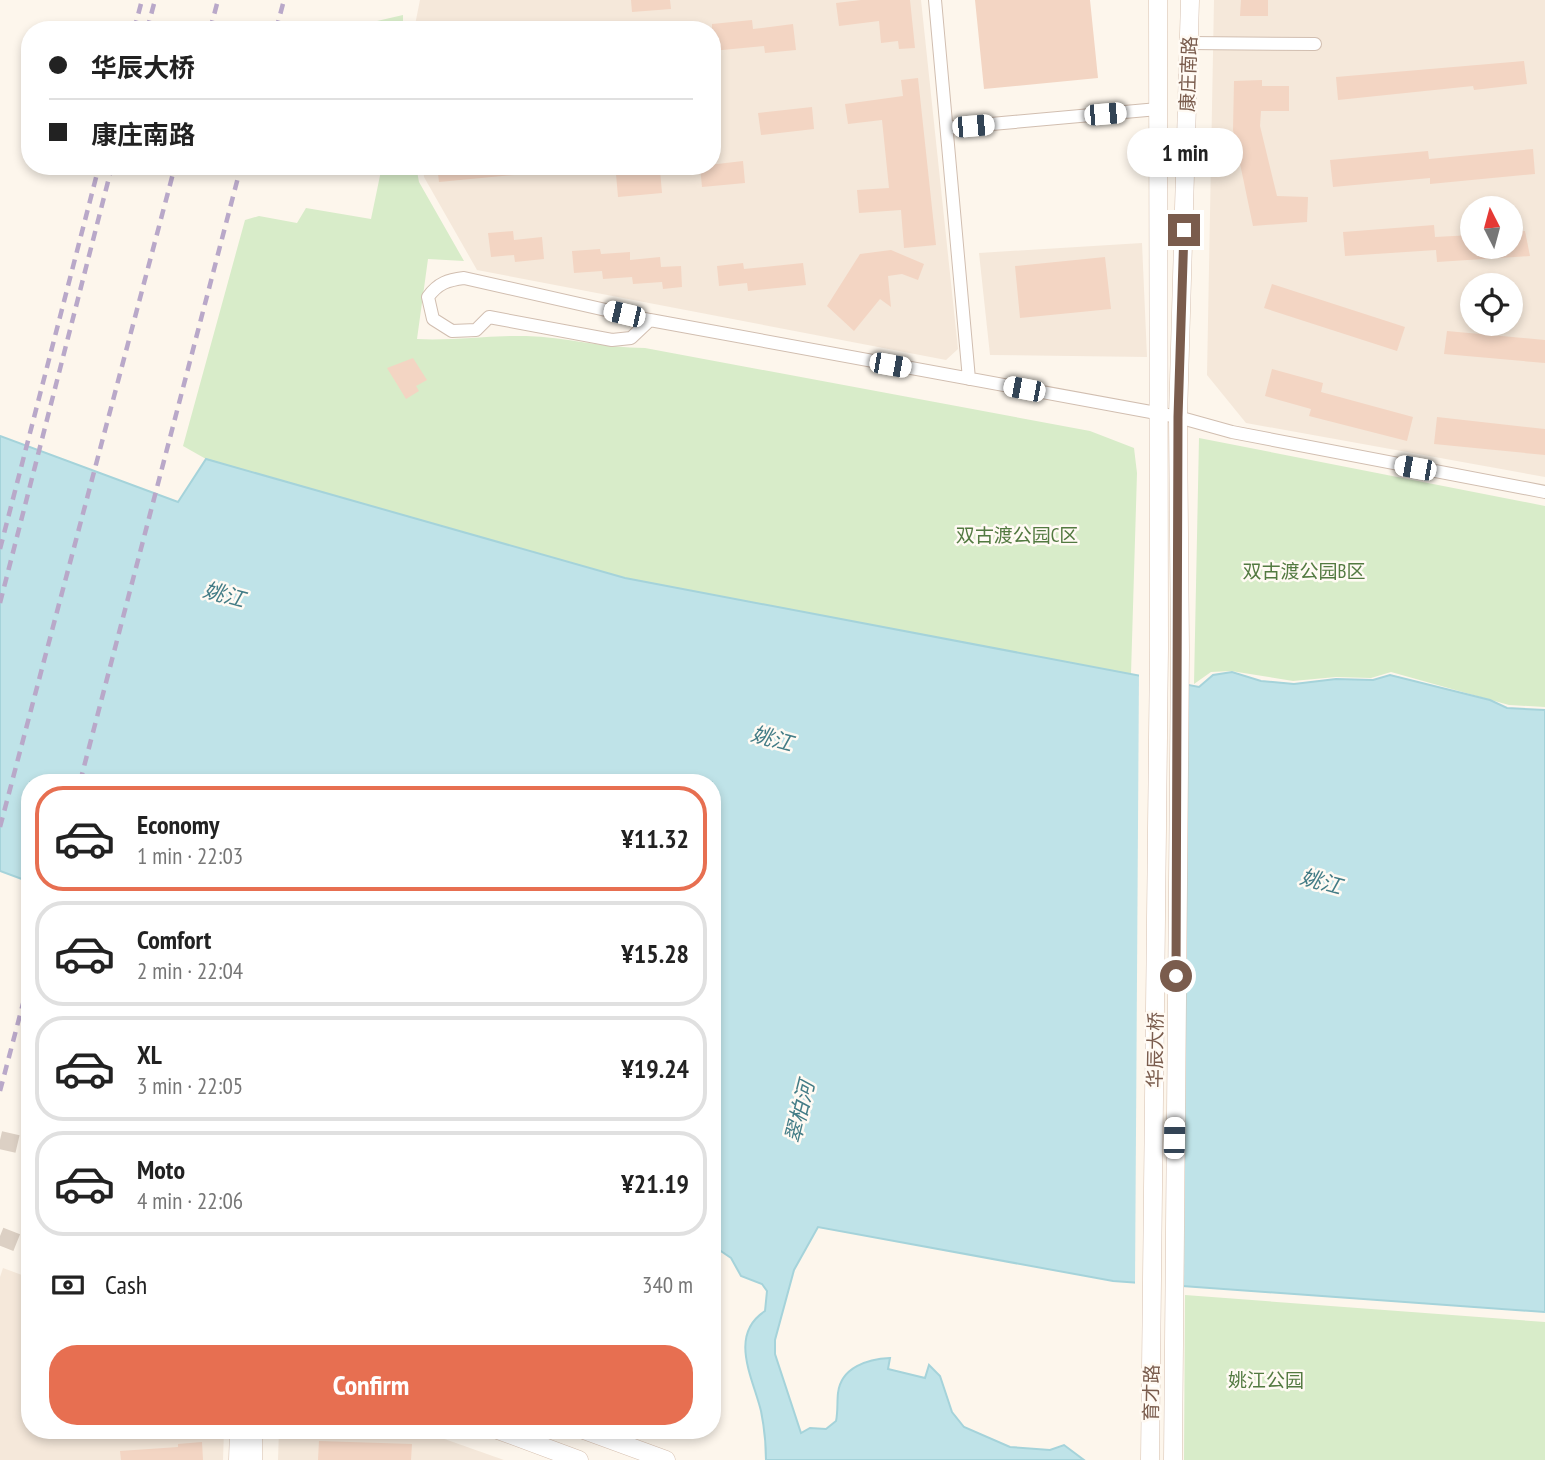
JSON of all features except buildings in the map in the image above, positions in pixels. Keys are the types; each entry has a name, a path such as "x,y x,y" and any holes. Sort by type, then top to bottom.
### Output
{"main road":[{"name":"康庄南路","path":"1158,0 1160,648"},
{"name":"康庄南路","path":"1180,652 1178,417 1190,0"},
{"name":"华辰大桥","path":"1152,1327 1160,648"},
{"name":"华辰大桥","path":"1171,1327 1180,652"},
{"name":"育才路","path":"1150,1460 1152,1327"},
{"name":"育才路","path":"1171,1327 1172,1460"},
{"path":"238,1460 239,1439"},
{"path":"253,1439 253,1460"},
{"path":"522,1439 579,1460"},
{"path":"609,1439 666,1460"}],"street":[{"path":"935,0 970,379"},
{"path":"1189,43 1315,44"},
{"path":"947,128 1158,109"},
{"path":"650,320 631,338 612,340 489,317 476,330 452,331 433,319 428,297 435,286 464,278 650,320 1178,417 1232,432 1545,492"}],"shaded area":[{"path":"420,0 921,0 958,349 946,360 477,270 424,175 721,175 721,21 416,21"},
{"path":"1214,0 1545,0 1545,477 1246,423 1207,375"},
{"path":"1142,243 1147,357 990,355 979,253"},
{"path":"3,1268 21,1275 21,1439 224,1439 223,1460 0,1460 0,1277"},
{"path":"279,1439 444,1439 504,1460 278,1460"}],"green space":[{"path":"403,15 403,21 377,21"},
{"name":"双古渡公园C区","path":"380,175 418,175 419,182 464,261 428,259 417,339 526,336 645,348 1090,431 1134,448 1137,473 1131,674 625,578 206,459 183,446 245,220 259,216 297,223 306,208 371,219"},
{"name":"双古渡公园B区","path":"1199,438 1545,506 1545,707 1509,705 1391,672 1371,678 1336,677 1293,681 1231,671 1211,672 1194,684"},
{"name":"姚江公园","path":"1185,1295 1545,1322 1545,1460 1184,1460"}],"water":[{"path":"0,436 178,502 206,459 625,578 1199,687 1213,675 1232,672 1261,681 1294,684 1336,679 1373,680 1390,675 1490,700 1507,708 1545,710 1545,1312 1113,1281 818,1227 794,1270 775,1340 775,1354 801,1433 810,1428 826,1429 836,1421 840,1384 850,1371 873,1360 890,1358 888,1369 925,1378 929,1365 940,1376 952,1412 964,1427 1010,1447 1050,1450 1064,1445 1084,1460 766,1460 762,1417 749,1371 745,1344 754,1321 765,1311 767,1291 762,1284 741,1276 731,1258 721,1251 721,774 21,774 21,879 0,871"}],"pier":[{"path":"1139,672 1188,681 1184,1290 1135,1286"}],"tunnel":[{"path":"0,1140 21,1145"},
{"path":"0,1236 21,1244"}],"railway":[{"path":"136,21 142,0"},
{"path":"149,21 155,0"},
{"path":"212,21 218,0"},
{"path":"278,21 284,0"},
{"path":"0,549 97,175"},
{"path":"0,603 110,175"},
{"path":"0,827 173,175"},
{"path":"82,774 239,175"},
{"path":"0,1091 21,1011"}],"route":[{"path":"1176,976 1180,652 1178,417 1184,230"}],"water label":[{"name":"姚江","path":"224,595"},
{"name":"姚江","path":"772,739"},
{"name":"姚江","path":"1321,882"},
{"name":"翠柏河","path":"800,1112"}]}
